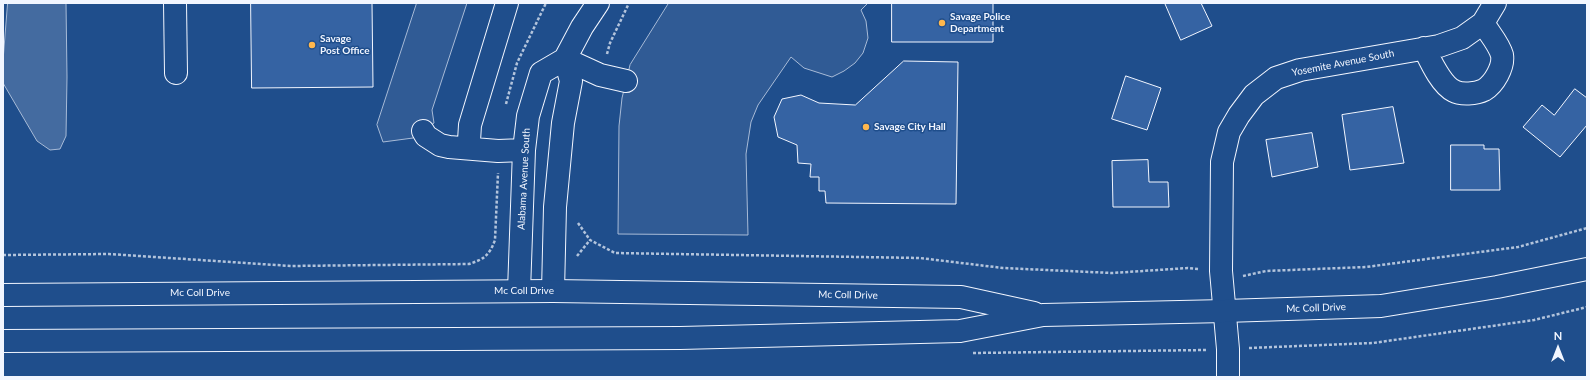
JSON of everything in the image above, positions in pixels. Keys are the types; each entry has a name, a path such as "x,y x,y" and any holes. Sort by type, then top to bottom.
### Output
{"main road":[{"path":"176,3 176,73"},
{"path":"473,150 469,141 470,125 506,3"},
{"path":"553,291 555,207 563,123 571,81 565,59 582,27 598,3"},
{"name":"Yosemite Avenue South","path":"1228,377 1228,349 1221,271 1222,162 1228,132 1239,115 1254,95 1276,78 1300,70 1438,46 1462,38 1483,23 1495,3"},
{"path":"1424,48 1442,79 1454,92 1476,92 1485,89 1493,81 1500,70 1502,58 1500,48 1483,23"},
{"path":"565,59 600,75 626,81"},
{"name":"Alabama Avenue South","path":"519,291 524,150 528,116 541,73 565,59"},
{"path":"423,131 426,136 440,145 473,150 524,150"},
{"name":"Mc Coll Drive","path":"3,342 672,338 960,331 1043,315 1381,306 1497,287 1587,269"},
{"name":"Mc Coll Drive","path":"3,294 553,291 961,297 1043,315"}],"path":[{"path":"506,109 517,63 546,3"},
{"path":"600,75 610,43 629,3"},
{"path":"3,255 109,254 291,266 469,264 483,259 492,250 495,240 498,151"},
{"path":"577,216 578,223 590,240 615,252 920,258 1003,268 1112,273 1188,268 1221,271 1244,276 1266,271 1366,267 1518,247 1587,228"}],"shaded area":[{"path":"8,3 66,3 66,136 60,149 50,150 37,141 3,83 3,61"},
{"path":"417,3 467,3 432,110 434,123 413,138 383,142 377,125"},
{"path":"669,3 868,3 861,10 866,21 868,38 863,53 855,63 832,77 804,68 791,57 758,105 751,122 746,154 748,235 618,234 619,126 622,98 630,65"}],"building":[{"name":"Savage Post Office","path":"251,3 372,3 373,87 252,88"},
{"name":"Savage Police Department","path":"892,3 993,3 993,42 892,42"},
{"path":"1165,3 1201,3 1212,26 1181,40"},
{"name":"Savage City Hall","path":"904,61 958,62 956,204 826,203 825,191 819,191 819,177 810,177 811,164 798,163 797,145 778,137 774,117 782,99 801,95 819,103 855,105"},
{"path":"1126,76 1161,88 1147,130 1112,119"},
{"path":"1575,89 1587,98 1587,125 1560,157 1523,127 1542,105 1554,115"},
{"path":"1393,107 1404,163 1350,170 1342,115"},
{"path":"1312,133 1318,167 1272,177 1266,140"},
{"path":"1451,145 1484,145 1484,149 1499,149 1500,190 1451,190"},
{"path":"1148,160 1149,182 1168,182 1169,207 1113,207 1112,161"}],"place":[{"name":"Savage Police Department","path":"942,23"},
{"name":"Savage Post Office","path":"312,45"},
{"name":"Savage City Hall","path":"866,127"}]}
